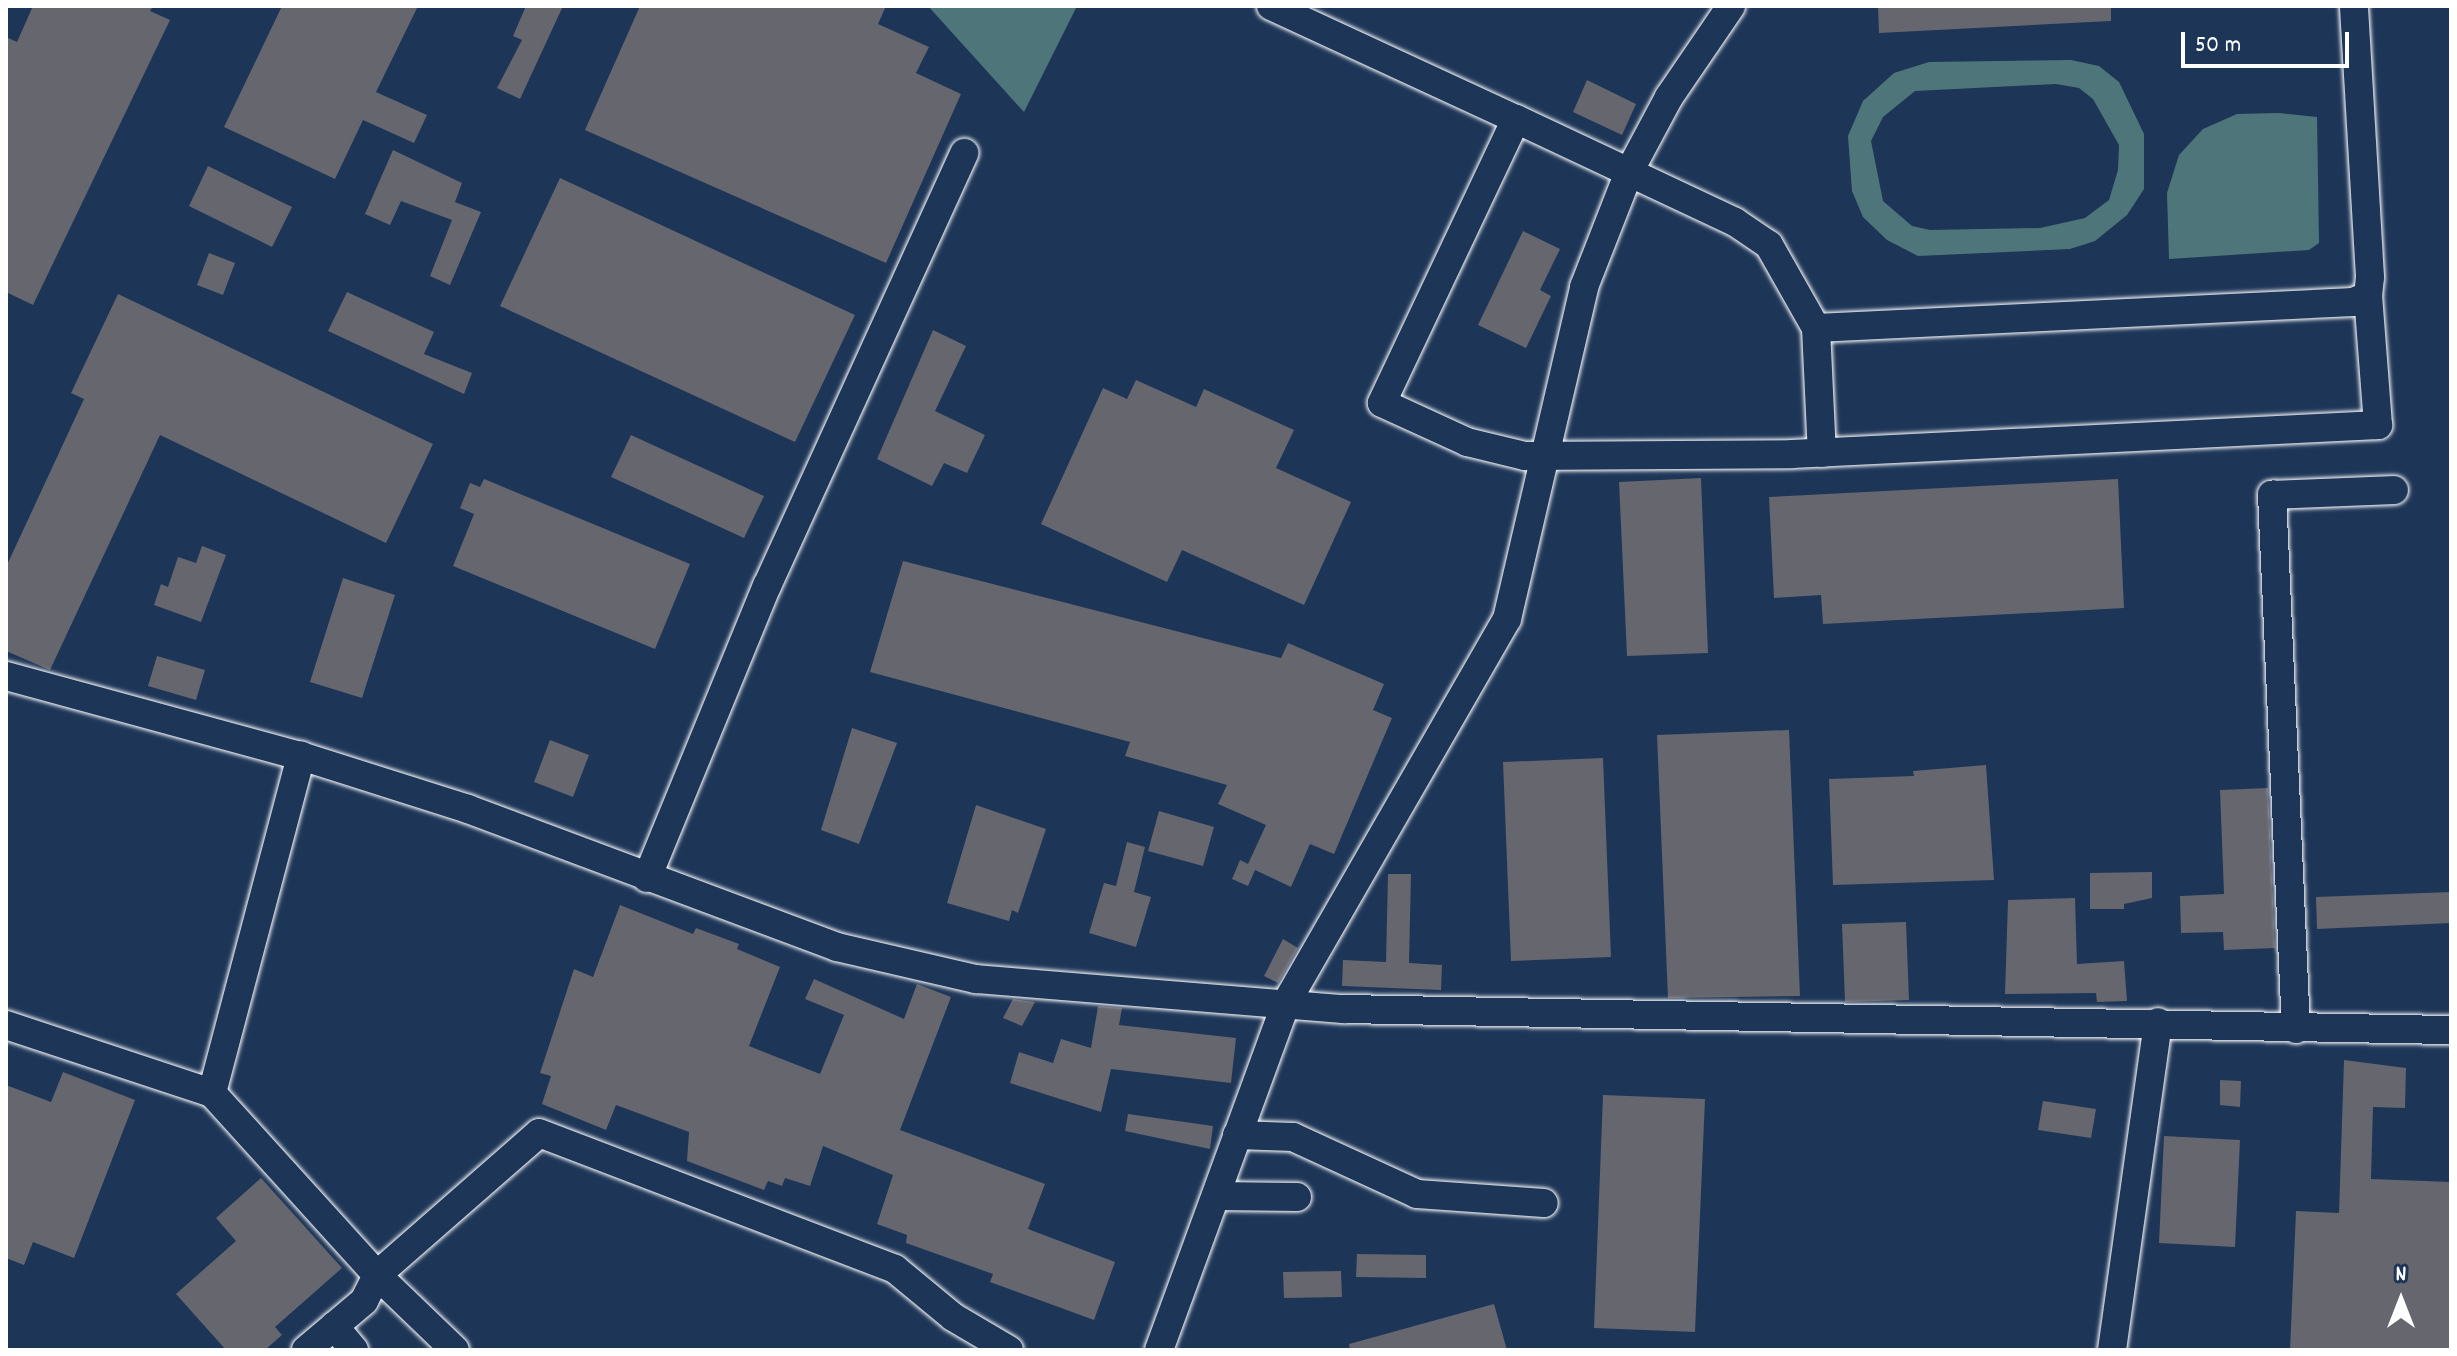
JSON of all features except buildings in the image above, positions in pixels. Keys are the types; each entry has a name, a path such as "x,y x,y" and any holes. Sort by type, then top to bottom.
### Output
{"street":[{"path":"1271,6 1735,222 1769,245 1816,328 1822,453"},
{"path":"1159,1350 1285,1005 1507,619 1584,287 1629,172 1669,97 1731,6"},
{"path":"1516,119 1382,403 1467,442 1544,457 1822,453 2378,425 2368,296 2354,6"},
{"path":"647,878 767,586 964,153"},
{"path":"1816,328 2353,302 2368,296"},
{"path":"2296,1029 2272,495 2394,490"},
{"path":"6,676 301,756 468,809 837,947 910,967 976,979 1285,1005 1822,1022 2158,1022 2296,1029 2451,1030"},
{"path":"212,1093 301,756"},
{"path":"2112,1350 2158,1022"},
{"path":"6,1025 212,1093 377,1275 455,1350"},
{"path":"306,1350 364,1301 377,1275 539,1133 895,1269 953,1317 1009,1350"},
{"path":"1237,1135 1293,1137 1417,1194 1544,1203"},
{"path":"1216,1196 1297,1197"},
{"path":"334,1326 354,1350"}],"green space":[{"path":"928,6 1077,6 1024,112"},
{"path":"2071,60 2099,66 2119,82 2144,134 2144,189 2127,215 2095,241 2070,249 1918,256 1887,240 1863,217 1852,191 1848,136 1863,101 1894,73 1929,62","holes":["2056,84 2079,88 2093,99 2119,145 2118,170 2109,200 2085,218 2040,228 1930,230 1912,226 1883,201 1871,141 1883,117 1915,91"]},
{"path":"2279,113 2317,117 2319,243 2309,250 2169,259 2167,193 2179,155 2203,129 2237,114"}]}
